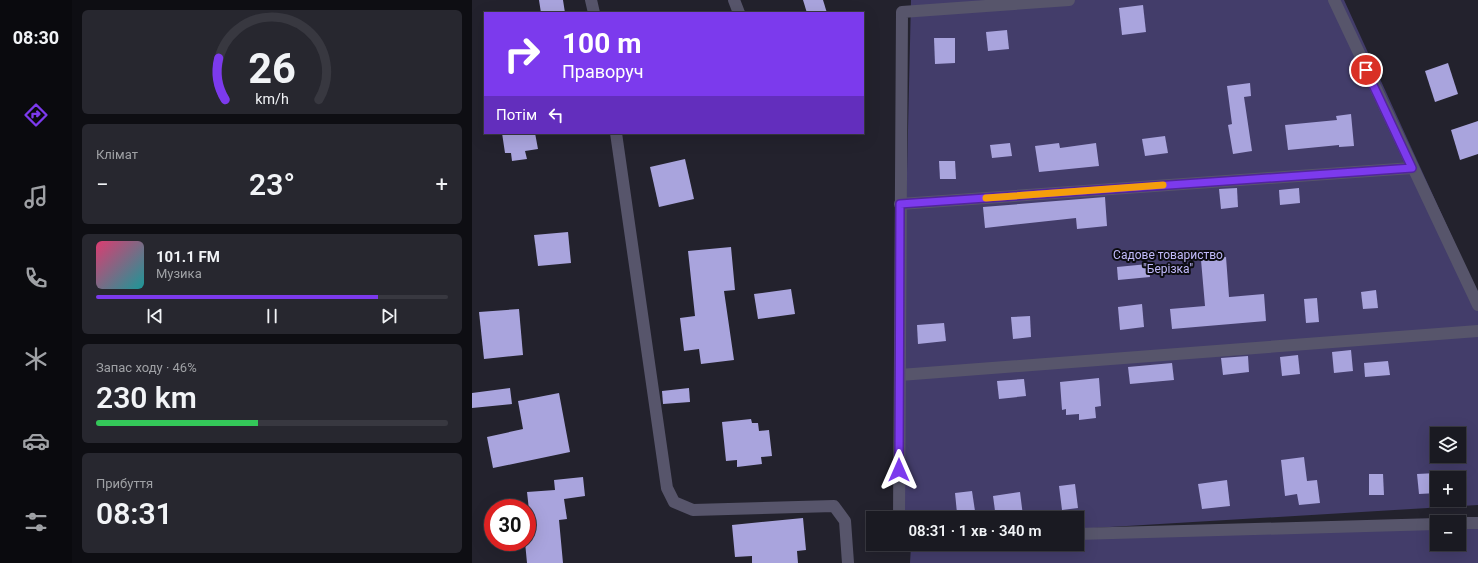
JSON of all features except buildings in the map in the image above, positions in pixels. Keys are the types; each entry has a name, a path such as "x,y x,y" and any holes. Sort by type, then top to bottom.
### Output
{"street":[{"path":"591,0 594,12"},
{"path":"734,0 739,12"},
{"path":"899,511 902,12 1069,0"},
{"path":"1334,0 1478,305"},
{"path":"616,134 667,488 674,502 693,510 834,506 845,521 848,563"},
{"path":"900,204 1412,168"},
{"path":"900,375 1478,331"},
{"path":"1466,523 1478,523"},
{"path":"1084,534 1430,524"}],"green space":[{"name":"Садове товариство \"Берізка\"","path":"911,0 1344,0 1478,294 1478,505 1466,506 1466,471 1430,471 1430,507 1445,507 1084,529 1084,511 899,511"},
{"path":"1478,524 1478,563 910,563 911,551 1084,551 1084,539 1430,525 1430,551 1466,551 1466,525"}],"slow traffic":[{"path":"986,198 1163,185"}],"route":[{"path":"899,470 900,204 1412,168 1366,70"}]}
